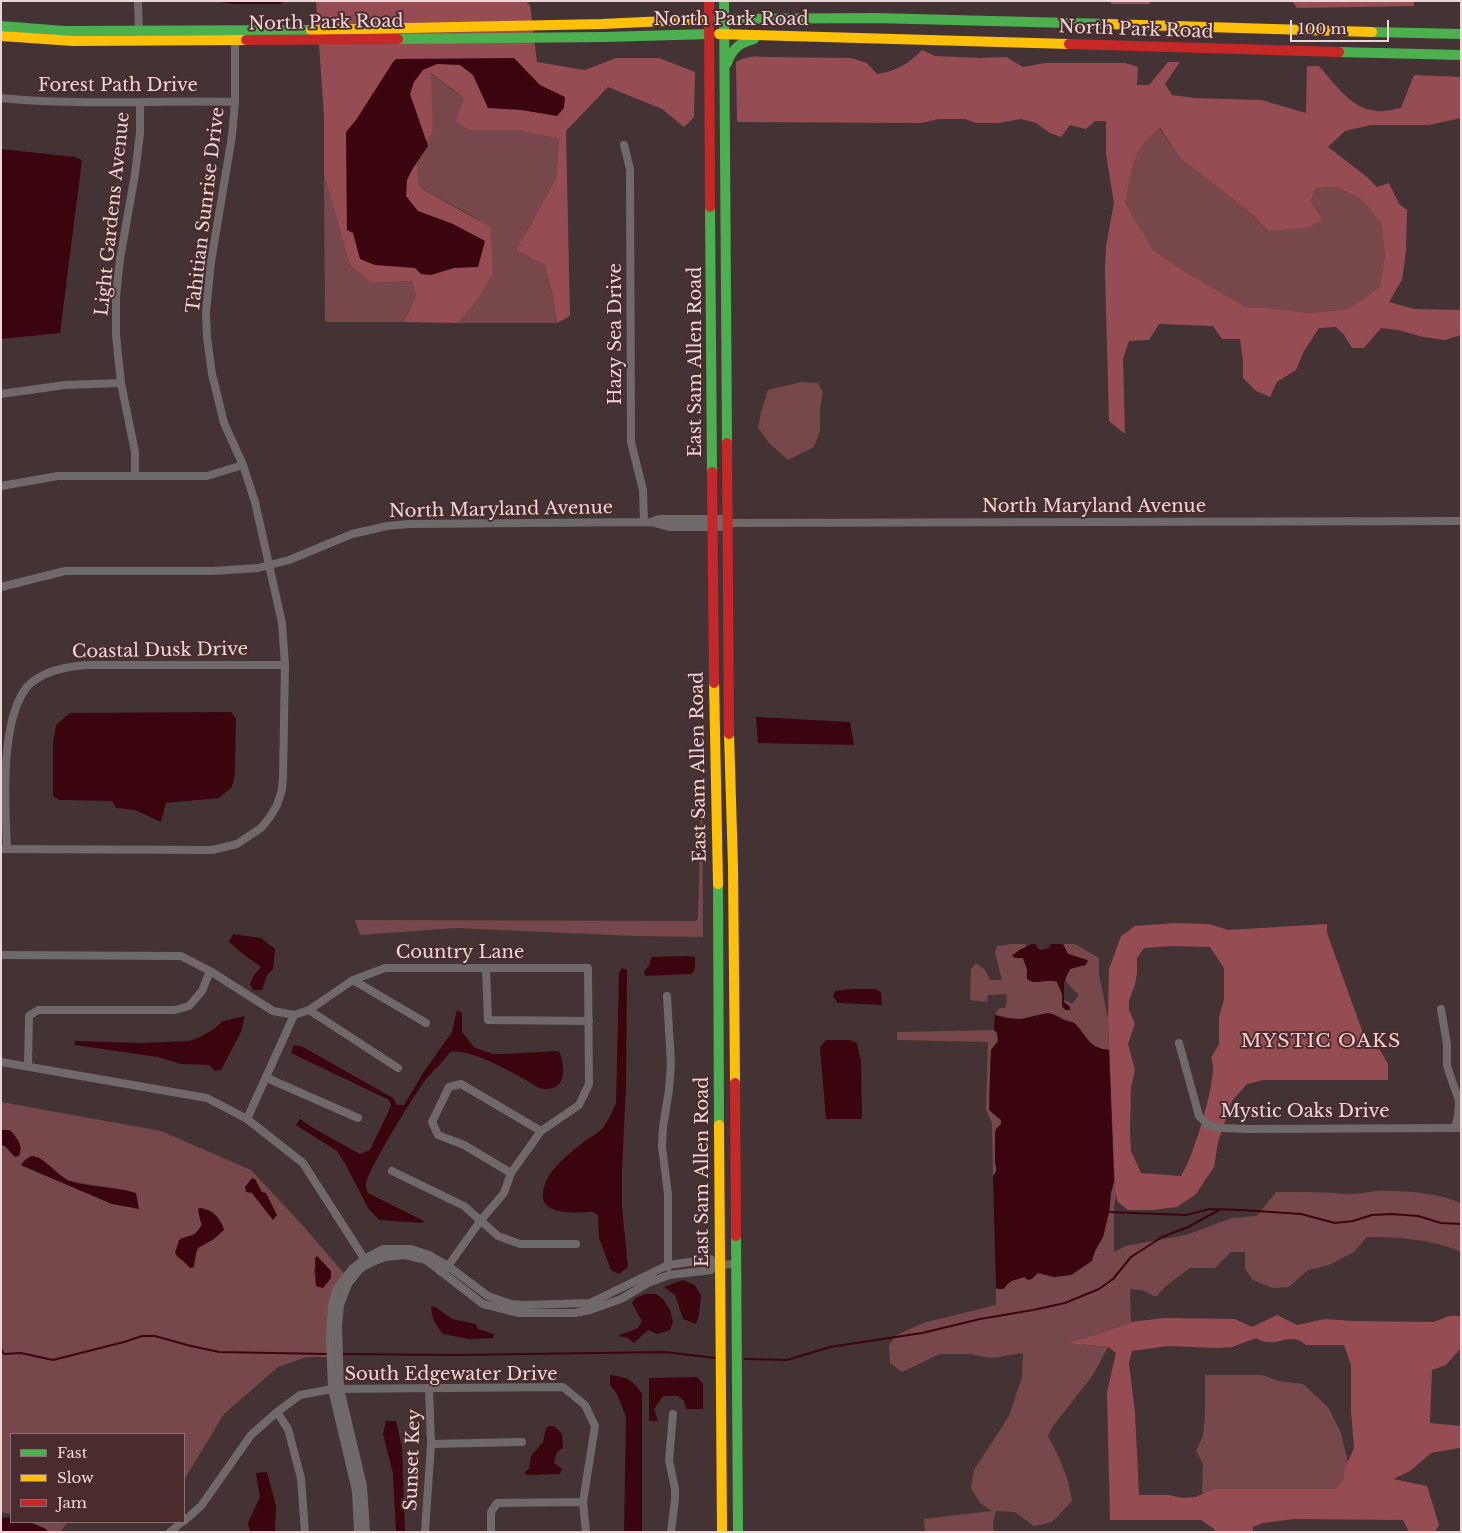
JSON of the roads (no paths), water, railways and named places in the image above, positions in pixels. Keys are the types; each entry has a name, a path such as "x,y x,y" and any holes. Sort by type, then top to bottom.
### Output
{"main road":[{"name":"East Sam Allen Road","path":"709,1 714,722 718,883 717,1264 722,1532"},
{"name":"East Sam Allen Road","path":"724,1 728,695 733,877 738,1532"},
{"name":"North Park Road","path":"235,35 724,18 875,18 1461,34"},
{"name":"North Park Road","path":"1,26 139,36"},
{"name":"North Park Road","path":"1,36 53,41 139,36 586,37 725,34 1461,55"},
{"path":"725,72 730,54 738,44 768,35"}],"street":[{"path":"138,1 139,36"},
{"name":"Tahitian Sunrise Drive","path":"4,849 212,850 238,844 261,828 270,817 282,790 285,665 282,623 255,502 243,464 224,423 212,374 207,338 206,312 211,262 232,136 235,102 235,35"},
{"name":"Forest Path Drive","path":"1,98 34,101 140,103 235,102"},
{"name":"Light Gardens Avenue","path":"135,476 135,452 121,383 116,335 116,296 120,259 136,166 140,133 140,103"},
{"name":"Hazy Sea Drive","path":"624,145 630,169 631,442 643,490 647,522"},
{"path":"1,394 65,384 121,383"},
{"path":"1,486 58,476 207,476 243,464"},
{"name":"North Maryland Avenue","path":"1,587 65,571 213,571 270,565 289,560 352,534 387,526 409,524 647,522 669,527 713,523 1461,521"},
{"name":"Coastal Dusk Drive","path":"4,849 5,762 8,727 14,707 27,687 42,676 61,668 86,665 285,665"},
{"path":"1,955 181,956 210,971 273,1011 294,1015 247,1119"},
{"name":"Country Lane","path":"294,1015 309,1010 353,980 385,968 588,968 590,1084 579,1105 541,1131 510,1173 504,1193 481,1220 443,1273"},
{"path":"486,968 488,1020 589,1020"},
{"path":"28,1066 29,1016 38,1010 165,1010 182,1008 189,1006 202,991 210,971"},
{"path":"353,980 426,1023"},
{"path":"667,996 672,1064 662,1147 668,1194 669,1275"},
{"path":"1441,1009 1447,1044 1448,1066 1459,1101 1458,1128"},
{"path":"309,1010 398,1068"},
{"name":"Mystic Oaks Drive","path":"1179,1043 1199,1116 1209,1126 1249,1129 1458,1128"},
{"path":"1,1062 207,1098 247,1119 303,1163 366,1262"},
{"path":"267,1078 358,1118"},
{"path":"510,1173 464,1145 438,1135 432,1122 449,1088 461,1084 541,1131"},
{"path":"392,1171 464,1206 498,1236 520,1244 576,1244"},
{"path":"336,1389 362,1486 366,1532 358,1532 356,1491 336,1389 334,1336 336,1290 355,1271 383,1249 411,1249 429,1255 448,1266 488,1296 511,1304 590,1303 635,1286 668,1265 711,1259 717,1264 736,1264"},
{"path":"366,1262 385,1257 405,1255 426,1260 483,1304 519,1313 590,1310 621,1299 635,1286"},
{"path":"688,1262 689,1272"},
{"path":"647,1279 711,1270 717,1264"},
{"path":"547,1304 547,1313"},
{"name":"Sunset Key","path":"425,1532 431,1444 429,1388"},
{"name":"South Edgewater Drive","path":"185,1519 201,1506 251,1435 300,1395 336,1389 563,1388 585,1405 595,1426 583,1502 586,1532"},
{"path":"277,1412 288,1429 302,1478 305,1532"},
{"path":"671,1532 675,1499 675,1489 669,1460 673,1414"},
{"path":"431,1444 522,1442"},
{"path":"491,1532 491,1512 497,1503 583,1502"},
{"name":"South Edgewater Drive","path":"170,1532 181,1523"}],"waterway":[{"path":"1109,1212 1186,1215 1210,1209 1242,1210 1301,1214 1335,1223 1353,1221 1372,1215 1392,1214 1418,1216 1441,1223 1461,1224"},
{"path":"745,1359 787,1360 830,1347 922,1333 980,1319 1065,1303 1099,1289 1113,1279 1131,1257 1162,1237 1188,1227 1221,1209"},
{"path":"1,1349 4,1354 21,1353 53,1360 142,1336 155,1336 219,1352 327,1354"},
{"path":"342,1354 456,1355 665,1352 715,1358"}],"district":[{"name":"MYSTIC OAKS","path":"1321,1042"}]}
